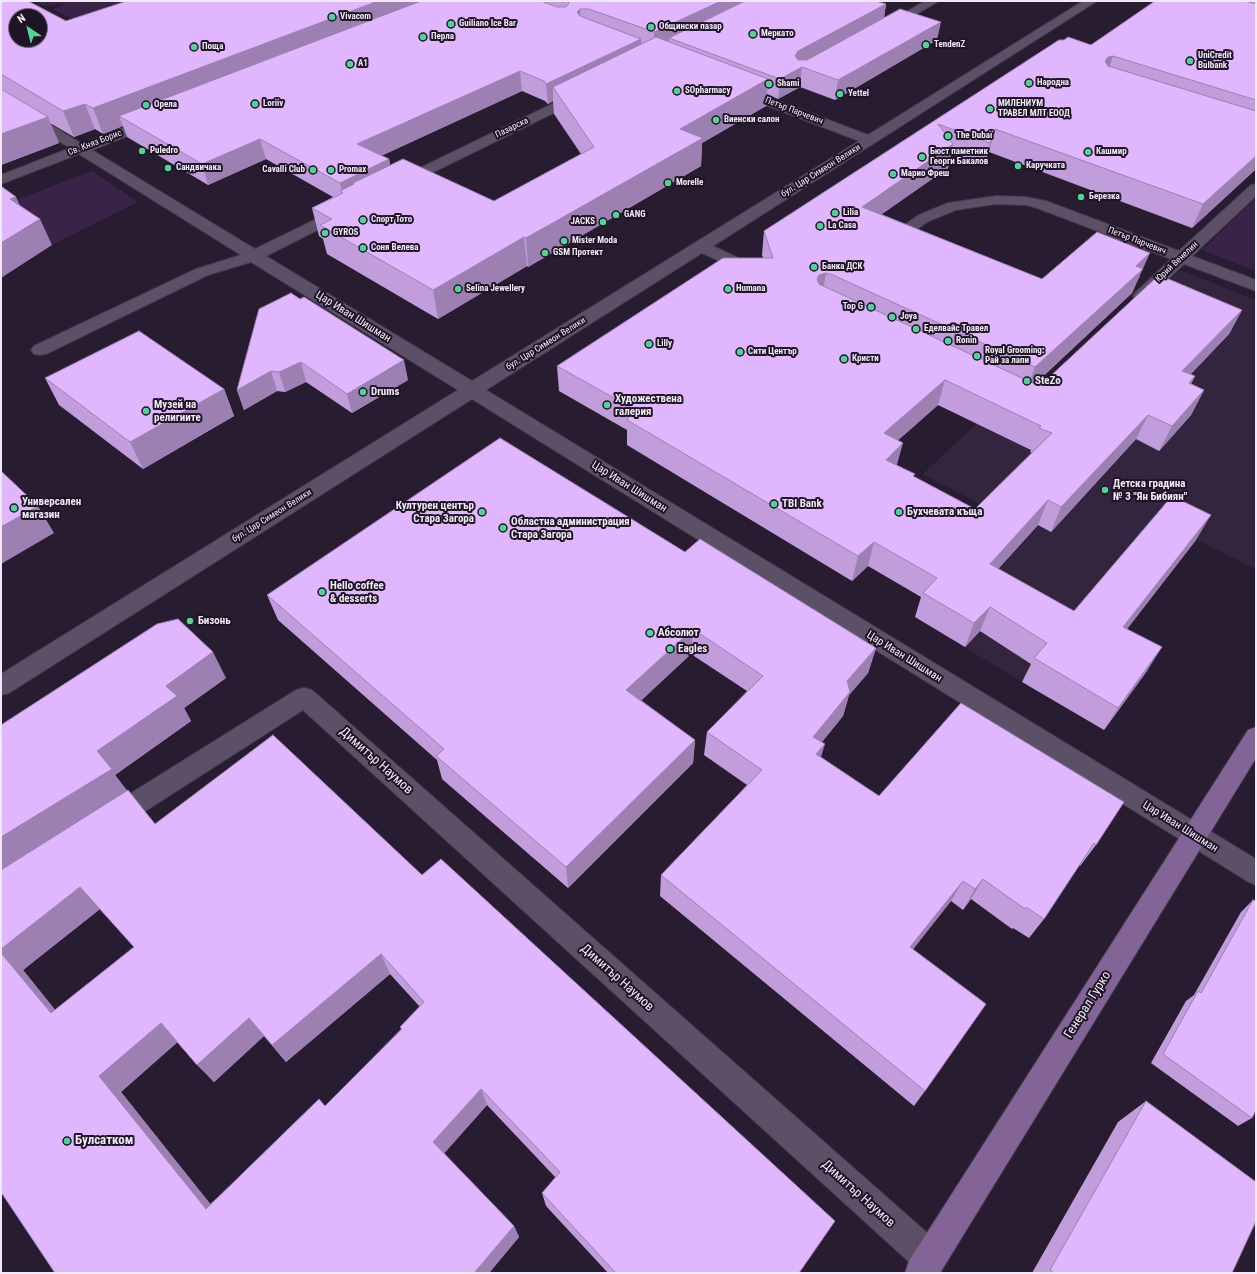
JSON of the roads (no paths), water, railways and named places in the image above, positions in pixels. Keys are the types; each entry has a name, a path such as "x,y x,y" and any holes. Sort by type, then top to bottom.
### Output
{"main road":[{"name":"Генерал Гурко","path":"926,1266 1256,737"}],"street":[{"path":"878,31 933,1"},
{"name":"бул. Цар Симеон Велики","path":"1,686 1091,1"},
{"path":"883,16 898,20"},
{"name":"Петър Парчевич","path":"728,86 870,140"},
{"name":"Пазарска","path":"390,188 590,90"},
{"name":"Цар Иван Шишман","path":"1,100 1256,874"},
{"name":"Св. Княз Борис","path":"1,180 161,117"},
{"name":"Юрий Венелин","path":"1130,306 1256,188"},
{"name":"Петър Парчевич","path":"899,235 924,218 952,206 996,200 1026,201 1041,204 1256,286"},
{"path":"40,350 202,272 253,256 354,206"},
{"path":"701,246 759,274"},
{"name":"Димитър Наумов","path":"98,828 304,697 926,1266"}],"place":[{"name":"Vivacom","path":"332,17"},
{"name":"Guiliano Ice Bar","path":"451,24"},
{"name":"Общински пазар","path":"651,27"},
{"name":"Меркато","path":"753,34"},
{"name":"Перла","path":"423,37"},
{"name":"TendenZ","path":"926,45"},
{"name":"Поща","path":"194,47"},
{"name":"UniCredit Bulbank","path":"1190,61"},
{"name":"A1","path":"350,64"},
{"name":"Народна","path":"1029,83"},
{"name":"Shami","path":"769,84"},
{"name":"SOpharmacy","path":"677,91"},
{"name":"Yettel","path":"840,94"},
{"name":"Loriiv","path":"255,104"},
{"name":"Орела","path":"146,105"},
{"name":"МИЛЕНИУМ ТРАВЕЛ МЛТ ЕООД","path":"990,109"},
{"name":"Виенски салон","path":"716,120"},
{"name":"The Dubaï","path":"948,136"},
{"name":"Puledro","path":"142,151"},
{"name":"Кашмир","path":"1088,152"},
{"name":"Бюст паметник Георги Бакалов","path":"922,157"},
{"name":"Каручката","path":"1018,166"},
{"name":"Сандвичака","path":"168,168"},
{"name":"Cavalli Club","path":"313,170"},
{"name":"Promax","path":"331,170"},
{"name":"Марио Фреш","path":"893,174"},
{"name":"Morelle","path":"668,183"},
{"name":"Березка","path":"1081,197"},
{"name":"Lilia","path":"835,213"},
{"name":"GANG","path":"616,215"},
{"name":"Спорт Тото","path":"363,220"},
{"name":"JACKS","path":"603,222"},
{"name":"La Casa","path":"820,226"},
{"name":"GYROS","path":"325,233"},
{"name":"Mister Moda","path":"564,241"},
{"name":"Соня Велева","path":"363,248"},
{"name":"GSM Протект","path":"545,253"},
{"name":"Банка ДСК","path":"814,267"},
{"name":"Selina Jewellery","path":"458,289"},
{"name":"Humana","path":"728,289"},
{"name":"Top G","path":"871,307"},
{"name":"Joya","path":"892,317"},
{"name":"Еделвайс Травел","path":"916,329"},
{"name":"Ronin","path":"948,341"},
{"name":"Lilly","path":"649,344"},
{"name":"Сити Център","path":"740,352"},
{"name":"Royal Grooming: Рай за лапи","path":"977,356"},
{"name":"Кристи","path":"844,359"},
{"name":"SteZo","path":"1027,381"},
{"name":"Drums","path":"363,392"},
{"name":"Художествена галерия","path":"607,405"},
{"name":"Музей на религиите","path":"146,411"},
{"name":"Детска градина № 3 \"Ян Бибиян\"","path":"1105,490"},
{"name":"TBI Bank","path":"774,504"},
{"name":"Универсален магазин","path":"14,508"},
{"name":"Културен център Стара Загора","path":"482,512"},
{"name":"Бухчевата къща","path":"899,512"},
{"name":"Областна администрация Стара Загора","path":"503,528"},
{"name":"Hello coffee & desserts","path":"322,592"},
{"name":"Бизонь","path":"190,621"},
{"name":"Абсолют","path":"650,633"},
{"name":"Eagles","path":"670,649"},
{"name":"Булсатком","path":"67,1141"}]}
